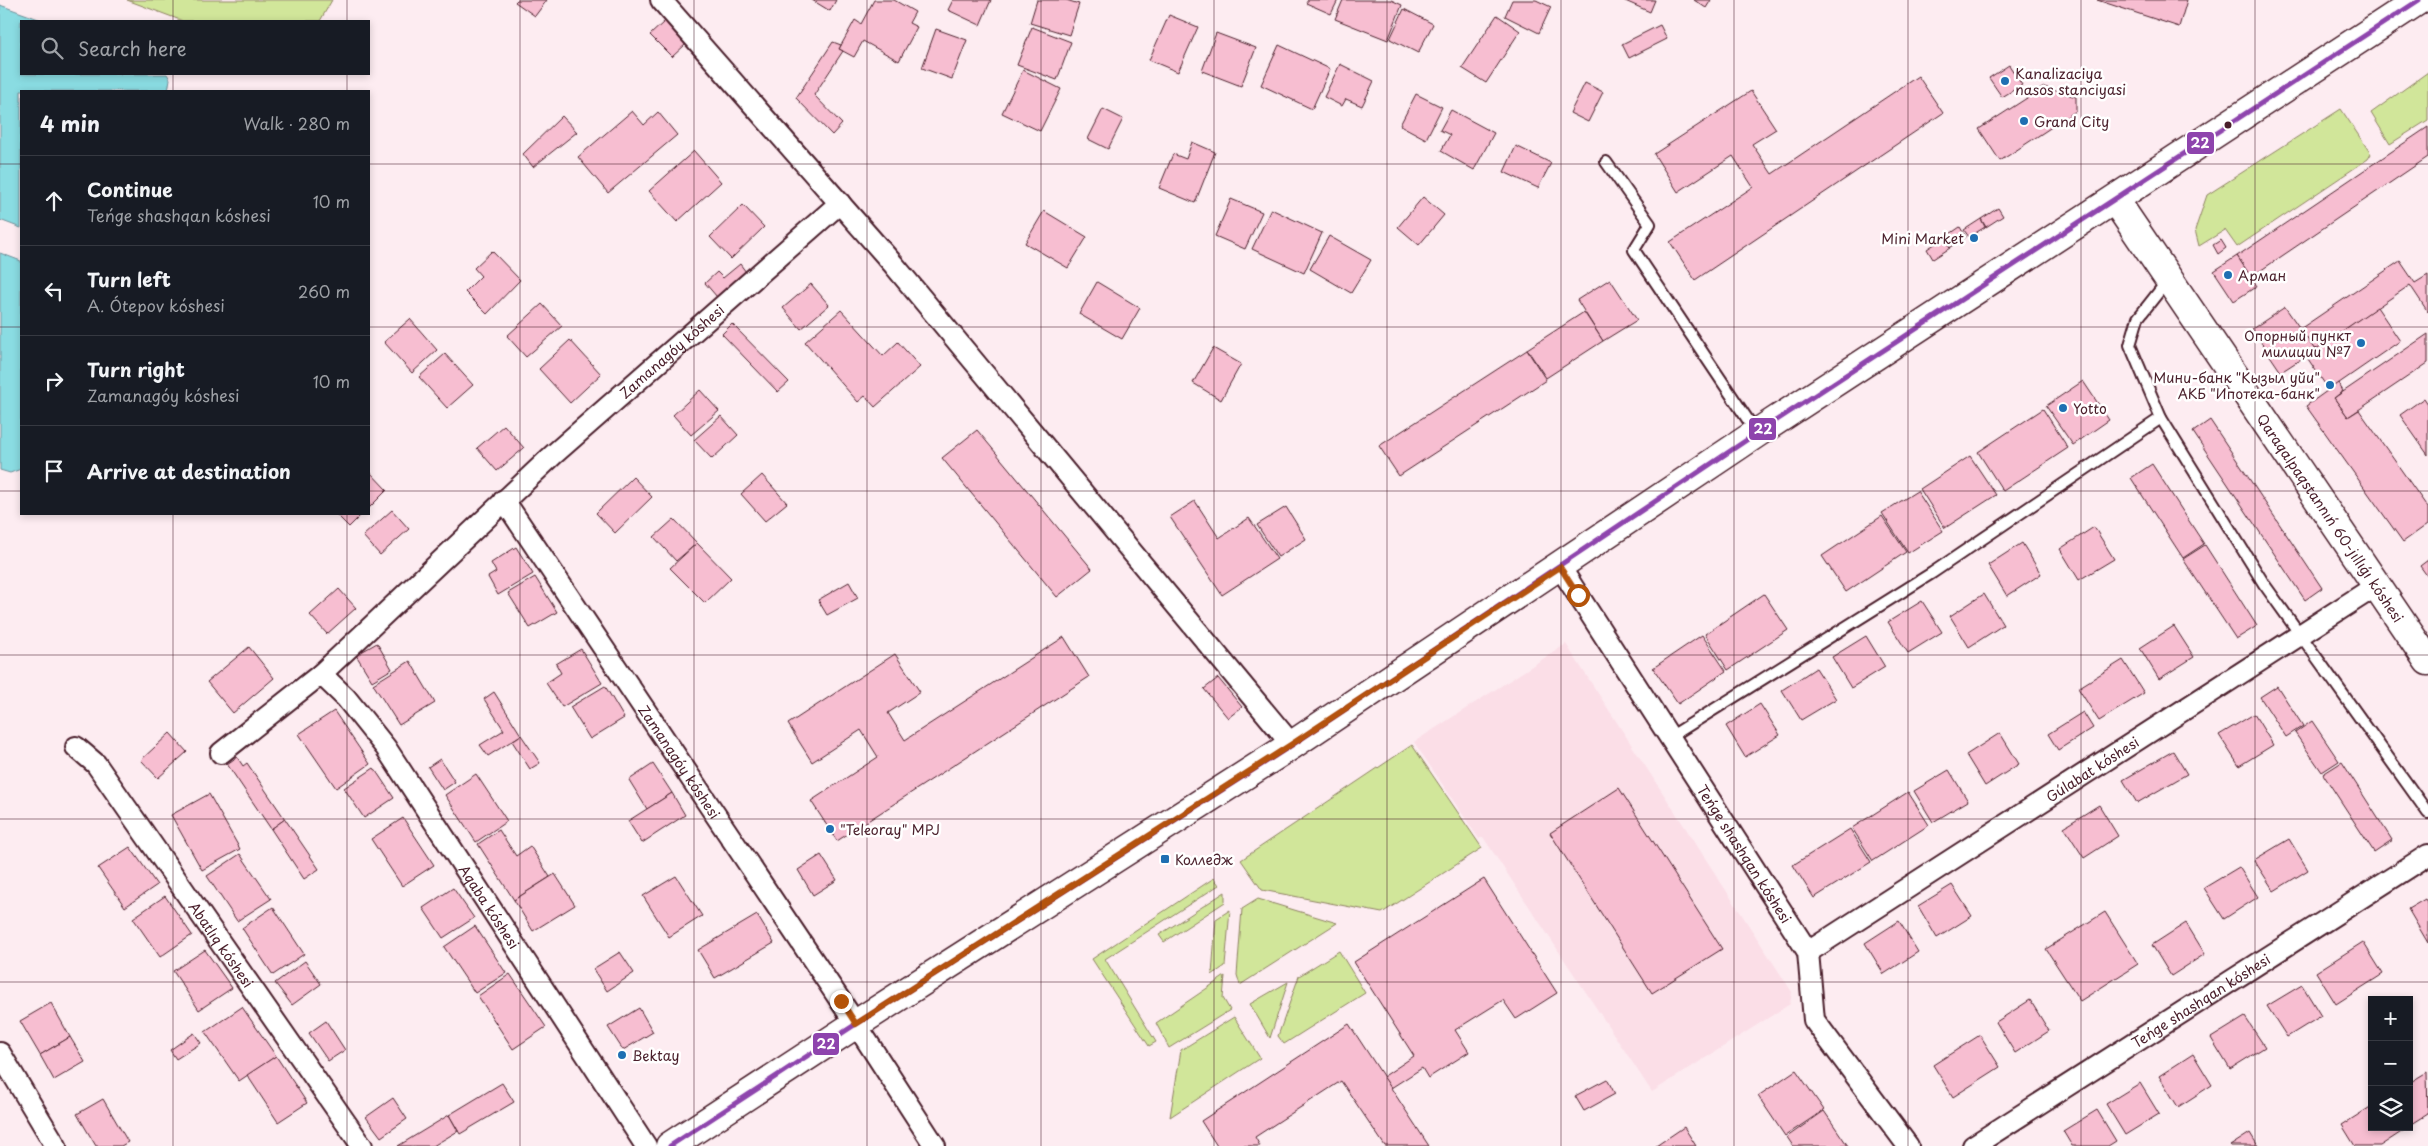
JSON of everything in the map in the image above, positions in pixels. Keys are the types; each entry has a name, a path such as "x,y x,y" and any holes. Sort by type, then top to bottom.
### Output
{"main road":[{"path":"670,1146 856,1024 1292,744 1560,567 1757,433 2419,0"},
{"name":"Qaraqalpaqstannıń 60-jıllıǵı kóshesi","path":"2115,200 2428,662"}],"street":[{"path":"661,0 840,203 1292,744"},
{"name":"Zamanagóy kóshesi","path":"220,753 321,674 504,500 840,203"},
{"name":"Zamanagóy kóshesi","path":"504,500 856,1024 935,1146"},
{"name":"Teńge shashqan kóshesi","path":"1560,567 1808,952 1814,1020 1908,1146"},
{"name":"Gúlabat kóshesi","path":"1808,952 2376,586"},
{"name":"Aqaba kóshesi","path":"321,674 346,698 386,748 646,1146"},
{"name":"Abatlıq kóshesi","path":"76,748 96,764 362,1146"},
{"name":"Teńge shashqan kóshesi","path":"1973,1146 2428,854"},
{"path":"0,1053 56,1146"}],"lane":[{"path":"1606,162 1650,224 1634,250 1757,433"},
{"path":"2168,280 2138,318 2130,345 2161,418 2264,584 2428,813"},
{"path":"1670,737 1932,573 2161,418"}],"shaded area":[{"path":"1566,644 1792,992 1790,1004 1652,1092 1483,837 1479,839 1414,742"}],"green space":[{"path":"127,0 332,0 321,20 180,20"},
{"path":"2428,72 2428,120 2390,144 2371,113"},
{"path":"2341,109 2371,154 2368,159 2237,247 2225,230 2199,246 2195,230 2207,195"},
{"path":"1412,745 1482,848 1382,913 1262,890 1241,860"},
{"path":"1214,878 1219,885 1105,959 1156,1042 1149,1046 1092,959"},
{"path":"1225,892 1225,902 1164,942 1159,935"},
{"path":"1258,899 1337,923 1240,985 1237,975 1242,909"},
{"path":"1230,910 1225,966 1212,975 1216,919"},
{"path":"1339,951 1365,993 1284,1044 1278,1036 1299,976"},
{"path":"1225,976 1223,998 1230,1010 1169,1048 1156,1023"},
{"path":"1288,982 1270,1038 1250,1004"},
{"path":"1234,1017 1260,1058 1170,1117 1181,1050"}],"water":[{"path":"0,5 41,20 20,20 20,75 168,75 170,79 168,90 20,90 20,228 0,220"},
{"path":"0,253 20,261 20,469 10,473 0,470"}],"building":[{"path":"517,0 547,0 535,16 515,2"},
{"path":"812,0 836,0 830,11"},
{"path":"874,0 894,0 915,12 909,23 917,27 899,61 863,41 854,57 839,49 855,20 861,24"},
{"path":"953,0 991,0 980,25 948,10"},
{"path":"1037,0 1066,0 1079,4 1069,35 1030,23"},
{"path":"1308,0 1338,0 1331,14 1306,3"},
{"path":"1343,0 1391,0 1402,5 1388,40 1335,19"},
{"path":"1512,0 1536,0 1551,7 1539,33 1505,16"},
{"path":"1623,0 1655,0 1650,12"},
{"path":"1694,0 1711,0 1706,8"},
{"path":"2097,0 2187,0 2179,27"},
{"path":"1404,9 1433,24 1418,53 1390,39"},
{"path":"1169,15 1198,27 1178,72 1149,60"},
{"path":"1497,15 1520,31 1486,83 1462,68"},
{"path":"665,21 686,44 672,57 650,35"},
{"path":"1660,25 1667,39 1629,58 1622,44"},
{"path":"1032,27 1071,42 1057,80 1017,65"},
{"path":"936,29 967,40 952,79 922,68"},
{"path":"1216,33 1256,48 1241,86 1202,71"},
{"path":"833,42 841,45 839,49 843,51 814,95 842,124 832,135 796,98"},
{"path":"1279,45 1330,69 1312,109 1261,85"},
{"path":"1340,64 1374,81 1362,106 1346,99 1342,106 1324,97"},
{"name":"Kanalizaciya nasos stanciyasi","path":"2009,65 2022,85 2002,97 1989,78"},
{"path":"1023,70 1061,89 1040,131 1002,113"},
{"path":"1918,76 1943,113 1695,280 1670,242 1753,187 1733,156 1678,192 1654,154 1751,91 1776,129 1752,144 1772,174"},
{"path":"1585,83 1603,92 1588,122 1570,113"},
{"path":"2044,87 2076,97 2076,111 2000,161 1979,129"},
{"path":"1416,94 1442,107 1426,139 1400,125"},
{"path":"1103,109 1123,119 1108,149 1088,139"},
{"path":"1451,110 1494,133 1474,170 1441,151 1450,135 1440,130"},
{"path":"632,111 644,125 658,112 677,135 608,193 578,157"},
{"path":"562,116 577,132 533,167 523,154"},
{"path":"2428,127 2428,157 2251,277 2237,256"},
{"path":"1192,142 1215,152 1195,203 1159,188 1173,154 1186,159"},
{"path":"1516,146 1551,163 1538,188 1504,172"},
{"path":"694,151 721,182 677,222 649,191"},
{"path":"1423,197 1444,215 1419,245 1398,227"},
{"path":"1231,199 1262,212 1245,249 1215,236"},
{"path":"743,205 764,227 731,259 710,237"},
{"path":"1998,208 2003,216 1986,227 1981,219"},
{"path":"1271,209 1322,233 1304,273 1252,249"},
{"path":"1044,211 1087,237 1068,268 1025,243"},
{"path":"1981,219 1985,227 1969,237 1964,230"},
{"path":"1960,227 1966,237 1950,247 1944,238"},
{"path":"1329,236 1371,260 1351,293 1310,269"},
{"path":"1944,238 1950,248 1933,259 1927,249"},
{"path":"2221,240 2226,248 2218,254 2213,245"},
{"path":"492,251 520,280 487,314 465,292 481,276 474,268"},
{"path":"2237,256 2257,286 2234,301 2214,271"},
{"path":"2400,261 2415,283 2428,275 2428,312 2410,285 2315,350 2300,329"},
{"path":"740,264 746,272 717,297 705,283 717,272 723,278"},
{"path":"1610,279 1637,320 1603,341 1577,300"},
{"path":"1097,282 1140,308 1122,339 1079,314"},
{"path":"811,284 829,305 801,329 783,308"},
{"path":"542,304 562,326 526,357 507,336"},
{"path":"2285,307 2315,350 2281,372 2252,329"},
{"path":"2377,307 2400,341 2329,390 2306,356"},
{"path":"841,310 883,356 898,342 920,367 875,407 865,396 858,402 805,342"},
{"path":"1584,312 1603,341 1546,378 1527,349"},
{"path":"410,319 437,350 412,373 384,342"},
{"path":"732,324 789,382 778,392 722,334"},
{"path":"2428,334 2428,363 2348,417 2334,398"},
{"path":"570,340 601,374 570,403 539,369"},
{"path":"1213,348 1241,364 1221,400 1193,383"},
{"path":"1527,350 1546,380 1399,476 1379,446"},
{"path":"445,354 473,385 447,408 419,377"},
{"path":"2083,381 2109,420 2073,445 2046,406"},
{"path":"2338,383 2343,391 2334,398 2348,417 2359,410 2428,508 2428,524 2403,542 2306,406"},
{"path":"700,390 719,411 691,435 673,415"},
{"path":"2424,398 2428,404 2428,455 2400,415"},
{"path":"2043,409 2068,448 2003,491 1978,452"},
{"path":"721,416 738,435 712,459 694,440"},
{"path":"2210,420 2322,588 2305,600 2193,432"},
{"path":"504,425 524,448 497,471 477,448"},
{"path":"977,430 1092,569 1057,597 942,458"},
{"path":"1970,456 1996,495 1945,528 1920,489"},
{"path":"2152,464 2204,544 2183,558 2131,478"},
{"path":"370,472 387,490 370,507"},
{"path":"762,475 787,503 765,521 741,494"},
{"path":"633,477 652,497 615,533 596,513"},
{"path":"1917,491 1943,531 1908,553 1882,513"},
{"path":"1195,501 1219,538 1249,518 1277,559 1222,595 1170,517"},
{"path":"1286,507 1306,539 1278,557 1257,525"},
{"path":"392,510 409,529 380,555 363,536"},
{"path":"337,515 361,515 349,527"},
{"path":"1882,516 1906,552 1846,592 1822,556"},
{"path":"674,519 697,543 676,561 654,537"},
{"path":"2094,527 2114,559 2079,580 2060,549"},
{"path":"697,543 731,578 705,603 670,568"},
{"path":"2022,543 2041,574 2007,596 1988,565"},
{"path":"2205,545 2257,626 2236,639 2183,559"},
{"path":"516,547 533,574 498,595 488,577 496,572 491,563"},
{"path":"2428,560 2428,577 2420,566"},
{"path":"535,577 557,612 530,628 508,593"},
{"path":"849,582 858,598 827,615 818,600"},
{"path":"339,589 356,608 327,634 310,615"},
{"path":"1764,594 1788,630 1728,670 1705,634"},
{"path":"1984,594 2003,625 1969,647 1950,616"},
{"path":"1922,601 1942,632 1908,653 1888,622"},
{"path":"2174,626 2194,657 2159,679 2140,648"},
{"path":"1702,635 1726,671 1678,704 1653,668"},
{"path":"1866,636 1885,667 1851,688 1832,657"},
{"path":"1064,637 1089,677 837,841 811,801 878,757 861,730 812,762 788,724 895,654 920,692 888,713 905,740"},
{"path":"377,643 392,669 372,681 356,655"},
{"path":"249,647 274,678 233,713 207,682"},
{"path":"581,649 602,683 562,707 546,683 561,673 556,664"},
{"path":"2123,660 2144,693 2099,721 2078,688"},
{"path":"410,661 435,703 399,725 373,684"},
{"path":"1816,668 1836,699 1801,720 1782,690"},
{"path":"1218,678 1242,707 1228,718 1204,689"},
{"path":"605,686 624,718 590,739 570,707"},
{"path":"2277,686 2303,726 2286,737 2260,697"},
{"path":"494,692 521,735 488,756 480,745 504,730 484,699"},
{"path":"1760,704 1780,735 1745,757 1726,726"},
{"path":"334,711 370,764 336,788 299,734"},
{"path":"2083,712 2093,728 2058,750 2048,734"},
{"path":"2254,714 2273,745 2239,766 2219,735"},
{"path":"2312,721 2339,761 2322,772 2295,733"},
{"path":"170,733 187,752 158,778 141,760"},
{"path":"2000,733 2019,764 1985,786 1966,755"},
{"path":"521,735 540,763 530,769 512,741"},
{"path":"2173,751 2187,774 2137,803 2123,780"},
{"path":"237,757 243,766 247,763 285,819 271,829 227,764"},
{"path":"440,759 455,782 443,790 428,767"},
{"path":"2342,762 2392,840 2374,852 2323,774"},
{"path":"653,764 672,793 647,809 629,780"},
{"path":"374,768 394,798 364,818 344,788"},
{"path":"1949,770 1968,801 1933,822 1914,791"},
{"path":"476,774 507,821 476,842 445,795"},
{"path":"1619,788 1722,949 1652,993 1550,833"},
{"path":"1908,792 1929,825 1873,861 1852,828"},
{"path":"672,793 685,815 642,843 628,821"},
{"path":"209,794 240,849 202,870 171,815"},
{"path":"2099,805 2118,836 2084,858 2064,827"},
{"path":"403,818 434,865 402,886 371,839"},
{"path":"285,819 319,869 304,879 271,829"},
{"path":"1850,829 1871,862 1814,898 1793,865"},
{"path":"499,830 516,856 530,846 550,877 514,900 478,844"},
{"path":"2289,839 2308,870 2274,891 2254,860"},
{"path":"130,847 157,885 125,907 98,868"},
{"path":"240,854 271,899 237,921 207,876"},
{"path":"821,855 837,880 813,895 798,870"},
{"path":"2239,867 2258,897 2224,919 2204,888"},
{"path":"555,874 575,905 533,931 514,900"},
{"path":"676,876 702,916 669,937 643,896"},
{"path":"1484,879 1557,993 1516,1019 1503,1000 1455,1030 1469,1052 1428,1078 1422,1068 1391,1088 1383,1077 1414,1056 1354,962"},
{"path":"1952,885 1972,916 1937,938 1918,906"},
{"path":"453,888 474,918 443,938 423,908"},
{"path":"165,896 192,935 160,957 133,918"},
{"path":"2425,899 2428,904 2428,943 2408,909"},
{"path":"273,907 304,954 273,975 242,928"},
{"path":"2105,912 2138,964 2080,1001 2046,949"},
{"path":"757,915 774,943 715,978 698,950"},
{"path":"1899,921 1918,952 1884,974 1865,943"},
{"path":"2186,923 2205,954 2171,976 2152,945"},
{"path":"475,926 506,973 475,993 444,947"},
{"path":"2363,942 2383,974 2336,1004 2316,972"},
{"path":"205,950 232,988 199,1010 173,971"},
{"path":"620,952 634,973 607,991 593,969"},
{"path":"305,961 321,984 292,1005 275,983"},
{"path":"510,974 546,1027 513,1049 478,996"},
{"path":"2302,985 2321,1016 2287,1037 2267,1006"},
{"path":"2030,1000 2049,1031 2015,1053 1996,1022"},
{"path":"51,1003 70,1037 40,1055 20,1021"},
{"path":"242,1007 276,1056 239,1081 205,1032"},
{"path":"639,1008 653,1032 623,1050 608,1027"},
{"path":"2245,1017 2265,1047 2230,1069 2211,1038"},
{"path":"326,1021 345,1050 328,1061 309,1033"},
{"path":"1349,1024 1429,1146 1385,1146 1341,1081 1255,1137 1260,1146 1217,1146 1201,1121"},
{"path":"194,1033 201,1043 176,1059 170,1050"},
{"path":"1980,1035 2000,1067 1953,1097 1933,1065"},
{"path":"70,1037 85,1062 54,1080 40,1055"},
{"path":"2193,1054 2212,1085 2178,1107 2159,1076"},
{"path":"276,1056 307,1103 278,1122 247,1075"},
{"path":"1796,1070 1824,1110 1785,1136 1758,1096"},
{"path":"2427,1072 2428,1114 2413,1123 2413,1086 2413,1081"},
{"path":"1607,1079 1615,1094 1584,1111 1575,1096"},
{"path":"502,1083 514,1102 460,1134 449,1115"},
{"path":"2140,1083 2159,1114 2125,1135 2106,1104"},
{"path":"393,1098 407,1119 381,1137 366,1117"},
{"path":"103,1099 128,1142 121,1146 96,1146 77,1114"},
{"path":"2368,1109 2368,1131 2403,1131 2380,1146 2355,1146 2342,1125"},
{"path":"2097,1110 2116,1141 2108,1146 2072,1146 2063,1131"},
{"path":"1824,1111 1848,1146 1793,1146 1787,1137"},
{"path":"449,1115 458,1131 433,1146 398,1146"},
{"path":"1684,1127 1696,1146 1656,1146"},
{"path":"2250,1133 2258,1146 2230,1146"}],"transit line":[{"name":"22","path":"670,1146 856,1024 1292,745 1757,433 2419,0"}],"place":[{"name":"Kanalizaciya nasos stanciyasi","path":"2005,81"},
{"name":"Grand City","path":"2024,121"},
{"name":"Mini Market","path":"1974,238"},
{"name":"Арман","path":"2228,275"},
{"name":"Опорный пункт милиции №7","path":"2361,343"},
{"name":"Мини-банк \"Кызыл уйи\" АКБ \"Ипотека-банк\"","path":"2330,385"},
{"name":"Yotto","path":"2063,408"},
{"name":"\"Teleoray\" MPJ","path":"830,829"},
{"name":"Колледж","path":"1165,859"},
{"name":"Bektay","path":"622,1055"}],"route":[{"path":"841,1001 856,1024 1292,744 1560,567 1578,595"}]}
